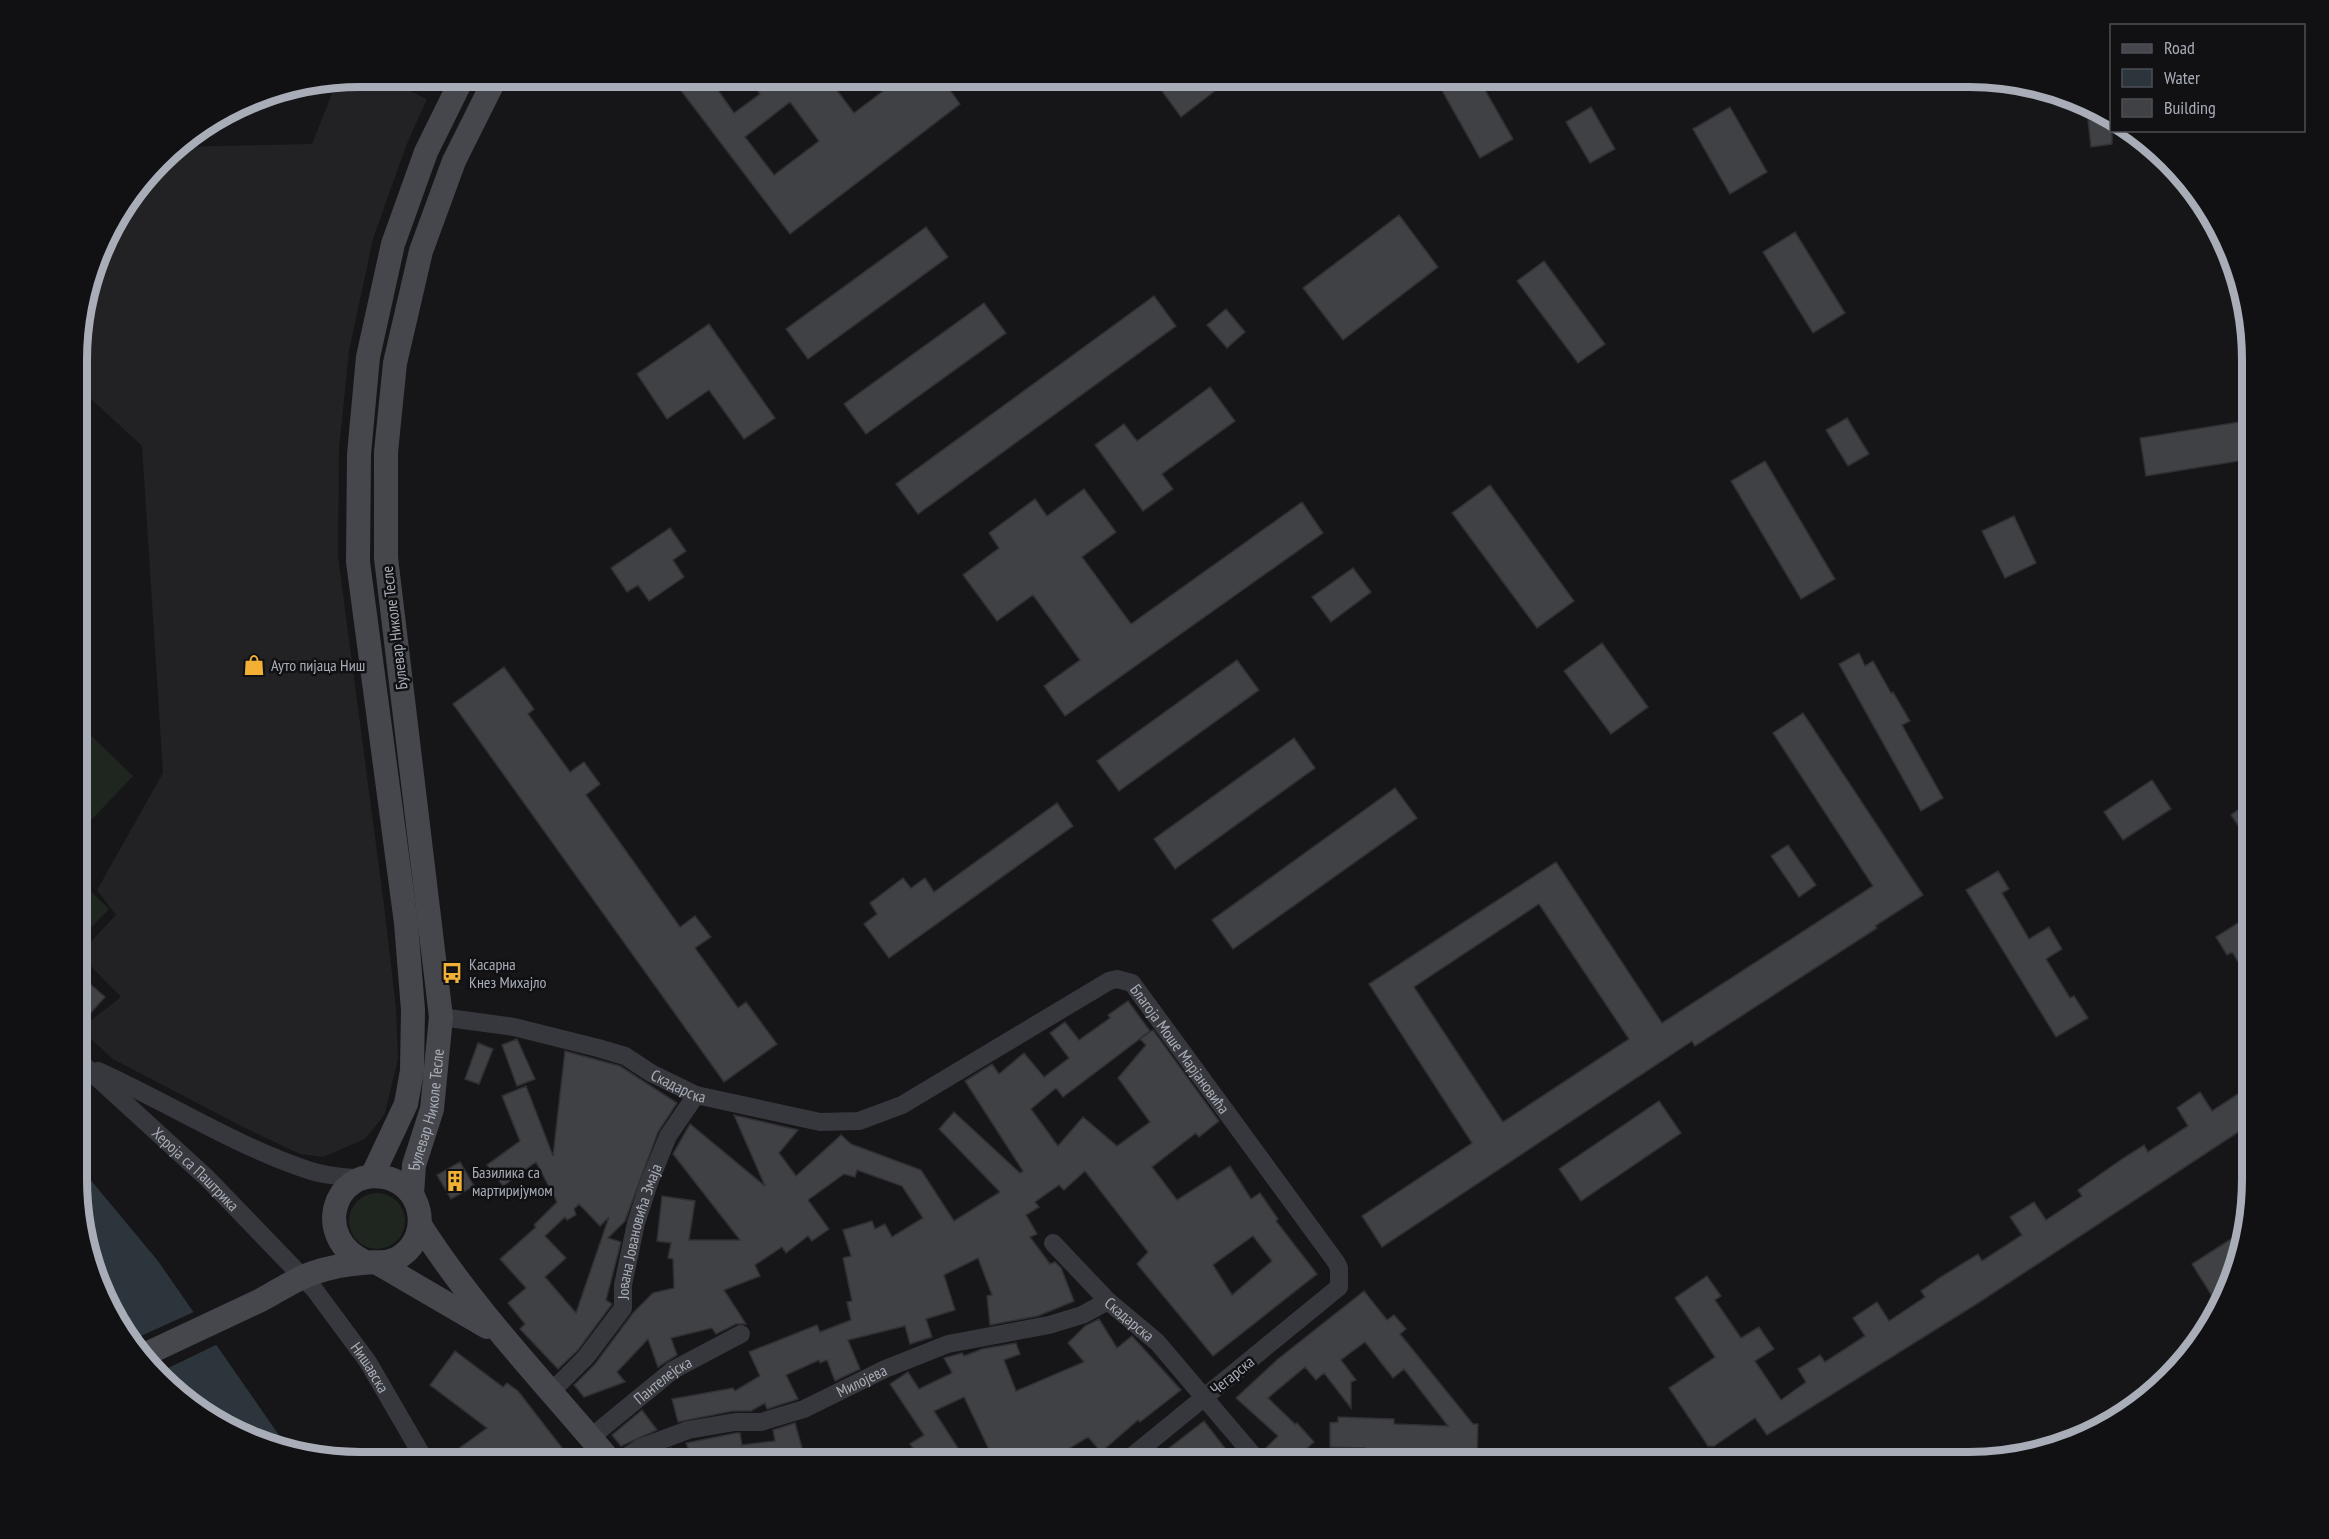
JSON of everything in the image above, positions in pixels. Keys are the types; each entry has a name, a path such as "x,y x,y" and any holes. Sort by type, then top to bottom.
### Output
{"main road":[{"name":"Булевар Николе Тесле","path":"367,1178 406,1104 412,1071 412,1010 406,923 357,561 359,454 368,357 393,244 426,152 458,87"},
{"name":"Булевар Николе Тесле","path":"412,1194 416,1159 432,1109 441,1017 386,558 386,452 395,363 421,251 454,161 491,87"},
{"name":"Булевар Николе Тесле","path":"308,1276 334,1231 333,1215 338,1200 348,1187 367,1178 394,1180 412,1194 419,1208 420,1225"},
{"path":"149,1352 308,1276 372,1263 390,1262 407,1252 418,1235 420,1225"},
{"path":"420,1225 500,1334 552,1391 602,1452"},
{"path":"334,1231 346,1250 500,1334"}],"street":[{"name":"Благоја Моше Марјановића","path":"920,1095 1109,981 1117,979 1132,983 1336,1262 1339,1268 1339,1287"},
{"name":"Скадарска","path":"441,1017 514,1027 598,1048 625,1056 651,1073 696,1095 820,1122 842,1123 879,1116 920,1095"},
{"name":"Хероја са Паштрика","path":"87,1066 131,1085 198,1122 312,1171 367,1178"},
{"name":"Хероја са Паштрика","path":"87,1069 215,1186 308,1276"},
{"name":"Јована Јовановића Змаја","path":"552,1391 586,1357 623,1308 625,1274 636,1223 649,1183 668,1136 696,1095"},
{"name":"Скадарска","path":"1053,1243 1108,1301 1157,1342 1252,1452"},
{"name":"Нишавска","path":"308,1276 368,1362 420,1452"},
{"name":"Чегарска","path":"1137,1452 1339,1287"},
{"name":"Милојева","path":"634,1452 688,1430 735,1422 761,1422 804,1409 885,1369 948,1344 1049,1325 1082,1315 1108,1301"},
{"name":"Пантелејска","path":"590,1438 673,1370 741,1334"}],"shaded area":[{"name":"Ауто пијаца Ниш","path":"402,87 427,99 406,146 373,239 349,351 339,449 338,556 385,913 396,1008 398,1059 385,1113 379,1122 365,1139 323,1157 300,1154 241,1126 113,1059 87,1035 87,1024 121,997 87,962 87,946 116,915 97,890 163,773 142,446 87,395 88,334 97,286 115,239 133,208 167,167 190,147 312,144 334,88"},
{"path":"87,732 133,776 87,825"},
{"path":"87,888 109,909 87,932"},
{"path":"377,1193 392,1198 400,1206 405,1221 400,1236 392,1244 377,1249 362,1244 354,1236 349,1221 354,1206 362,1198"}],"water":[{"path":"87,1176 158,1261 283,1441 239,1424 208,1406 167,1372 143,1345 115,1300 101,1267 89,1215"}],"pier":[{"path":"196,1311 218,1344 165,1370 138,1337"}],"building":[{"path":"678,87 716,87 734,113 760,94 755,87 834,87 854,113 888,87 948,87 960,104 790,234","holes":["790,102 819,141 774,175 745,137"]},
{"path":"1159,87 1220,87 1181,117"},
{"path":"1440,87 1483,87 1513,139 1480,158"},
{"path":"1591,107 1615,149 1590,163 1566,122"},
{"path":"1730,107 1767,172 1730,194 1693,129"},
{"path":"2097,119 2110,126 2112,144 2091,147 2088,120"},
{"path":"1399,215 1438,267 1343,340 1303,288"},
{"path":"926,227 948,257 808,359 786,329"},
{"path":"1795,232 1845,313 1813,333 1763,252"},
{"path":"1544,261 1605,344 1578,363 1517,281"},
{"path":"1154,296 1176,326 918,514 896,484"},
{"path":"984,303 1006,333 866,434 844,404"},
{"path":"1226,309 1245,332 1227,348 1207,325"},
{"path":"709,324 775,418 744,439 709,390 667,419 637,374"},
{"path":"1210,387 1235,421 1162,474 1173,489 1143,511 1095,445 1124,424 1137,441"},
{"path":"1847,418 1869,454 1848,466 1826,430"},
{"path":"2242,421 2242,460 2146,476 2140,438"},
{"path":"1765,461 1835,579 1801,599 1731,481"},
{"path":"1490,485 1574,601 1537,628 1452,513"},
{"path":"1084,489 1116,532 1082,557 1131,624 1302,502 1323,533 1065,716 1044,686 1080,660 1033,595 997,621 963,575 999,548 989,533 1035,499 1047,516"},
{"path":"2014,516 2036,563 2005,578 1982,531"},
{"path":"670,528 686,551 673,560 684,577 649,601 638,585 627,592 611,568"},
{"path":"1353,568 1371,592 1331,622 1312,597"},
{"path":"1602,643 1648,707 1611,734 1564,671"},
{"path":"1859,653 1865,666 1873,661 1910,721 1902,725 1943,798 1921,811 1839,664"},
{"path":"1237,660 1259,690 1119,791 1097,761"},
{"path":"504,667 534,709 528,714 570,772 584,762 600,784 586,795 680,927 695,916 711,937 695,948 738,1008 746,1002 777,1044 724,1082 453,704"},
{"path":"1803,713 1923,895 1875,926 1877,928 1695,1046 1692,1041 1382,1247 1362,1216 1472,1143 1369,984 1556,862 1662,1023 1873,886 1773,733","holes":["1539,904 1629,1039 1503,1122 1414,987"]},
{"path":"1294,738 1315,768 1175,869 1154,839"},
{"path":"2152,780 2171,809 2123,840 2104,812"},
{"path":"1395,788 1417,818 1233,949 1212,920"},
{"path":"1057,803 1073,826 889,958 864,924 877,914 870,903 903,878 911,888 925,878 934,892"},
{"path":"2242,807 2242,831 2231,815"},
{"path":"1788,845 1816,885 1799,897 1771,856"},
{"path":"1998,871 2009,889 2002,893 2029,939 2049,927 2062,949 2046,959 2070,998 2074,996 2088,1018 2056,1037 1966,890"},
{"path":"2242,920 2242,968 2232,952 2227,955 2216,937"},
{"path":"87,981 105,997 87,1017"},
{"path":"1128,1001 1150,1031 1063,1097 1056,1088 1031,1109 1058,1146 1083,1117 1117,1146 1150,1122 1118,1078 1146,1045 1140,1039 1153,1030 1219,1121 1199,1137 1196,1133 1152,1167 1177,1200 1230,1166 1251,1199 1260,1193 1278,1219 1276,1221 1317,1274 1213,1356 1137,1264 1148,1252 1085,1171 1064,1190 1059,1185 1035,1202 1039,1207 1026,1215 1037,1234 1030,1237 1050,1264 1055,1262 1061,1268 1074,1301 1038,1316 990,1325 987,1296 992,1295 978,1258 944,1275 955,1310 926,1319 932,1337 910,1344 905,1326 848,1340 860,1369 835,1381 827,1360 820,1363 819,1360 786,1375 798,1399 767,1409 765,1403 751,1411 733,1411 678,1422 672,1399 733,1388 735,1391 760,1376 749,1352 817,1325 820,1332 851,1320 847,1302 852,1301 843,1258 851,1256 843,1230 872,1221 875,1229 885,1224 892,1237 923,1218 902,1186 857,1170 855,1177 844,1174 808,1200 829,1229 812,1241 808,1236 786,1253 782,1247 755,1265 760,1276 724,1290 746,1324 736,1324 716,1334 712,1328 671,1338 677,1355 658,1367 648,1339 617,1372 625,1382 584,1397 574,1385 595,1364 633,1313 653,1293 674,1288 673,1259 668,1258 671,1243 657,1241 662,1196 695,1201 689,1240 740,1240 673,1154 690,1124 765,1186 734,1115 798,1130 779,1153 796,1176 841,1135 851,1144 921,1170 954,1221 1000,1192 939,1129 954,1112 1020,1173 1023,1171 965,1081 992,1064 999,1074 1024,1053 1044,1077 1069,1058 1050,1033 1065,1022 1079,1040 1110,1018 1108,1015","holes":["1253,1236 1272,1261 1232,1295 1213,1265"]},
{"path":"517,1039 535,1079 517,1086 502,1045"},
{"path":"478,1043 493,1049 479,1084 465,1079"},
{"path":"565,1051 620,1066 677,1103 658,1132 625,1221 608,1238 621,1242 606,1300 612,1304 578,1350 558,1369 520,1329 525,1324 508,1303 526,1288 500,1259 536,1227 534,1225 557,1202 536,1162 503,1186 487,1165 520,1141 502,1096 526,1086 553,1156","holes":["579,1204 600,1226 609,1217 576,1313 545,1277 566,1258 545,1236 565,1217 567,1220 576,1215 574,1209"]},
{"path":"2200,1092 2212,1111 2242,1092 2242,1130 1978,1303 1767,1435 1755,1418 1714,1446 1708,1446 1669,1388 1715,1357 1675,1298 1707,1276 1721,1296 1715,1300 1741,1338 1759,1327 1774,1349 1755,1361 1781,1400 1806,1382 1798,1369 1820,1355 1825,1362 1865,1336 1853,1318 1877,1302 1889,1321 1925,1297 1921,1291 1941,1277 1978,1254 1982,1261 2022,1235 2010,1217 2034,1202 2046,1220 2082,1196 2078,1190 2122,1159 2144,1145 2148,1152 2188,1126 2177,1108"},
{"path":"1659,1101 1681,1133 1581,1201 1559,1169"},
{"name":"Базилика са мартиријумом","path":"460,1162 474,1186 451,1199 437,1175"},
{"path":"2236,1236 2228,1267 2217,1293 2212,1296 2192,1264"},
{"path":"1364,1291 1387,1320 1394,1315 1406,1329 1400,1334 1473,1424 1478,1424 1477,1452 1365,1452 1365,1448 1330,1447 1330,1423 1338,1422 1338,1417 1394,1419 1394,1424 1448,1426 1404,1369 1393,1378 1365,1342 1341,1360 1356,1380 1351,1382 1351,1408 1324,1373 1316,1380 1305,1367 1268,1398 1295,1424 1297,1423 1314,1442 1303,1452 1269,1452 1266,1448 1278,1436 1236,1398 1278,1359"},
{"path":"1099,1319 1117,1348 1132,1336 1181,1390 1140,1422 1138,1420 1101,1452 1088,1437 1063,1452 990,1452 964,1397 934,1411 961,1452 916,1452 910,1444 924,1435 890,1384 908,1372 919,1389 952,1373 944,1358 962,1353 964,1356 982,1349 1016,1343 1020,1354 1004,1360 1016,1391 1084,1362 1068,1343 1085,1326"},
{"path":"455,1351 503,1387 507,1383 518,1391 565,1452 454,1452 487,1428 430,1385"},
{"path":"642,1410 657,1430 621,1446 612,1435"},
{"path":"1204,1421 1228,1452 1164,1452"},
{"path":"795,1423 803,1452 718,1452 718,1450 690,1452 686,1443 736,1433 740,1433 742,1445 775,1441 773,1430"},
{"path":"671,1448 674,1452 662,1452"}],"place":[{"name":"Ауто пијаца Ниш","path":"254,665"},
{"name":"Касарна Кнез Михајло","path":"452,973"},
{"name":"Базилика са мартиријумом","path":"455,1181"}]}
